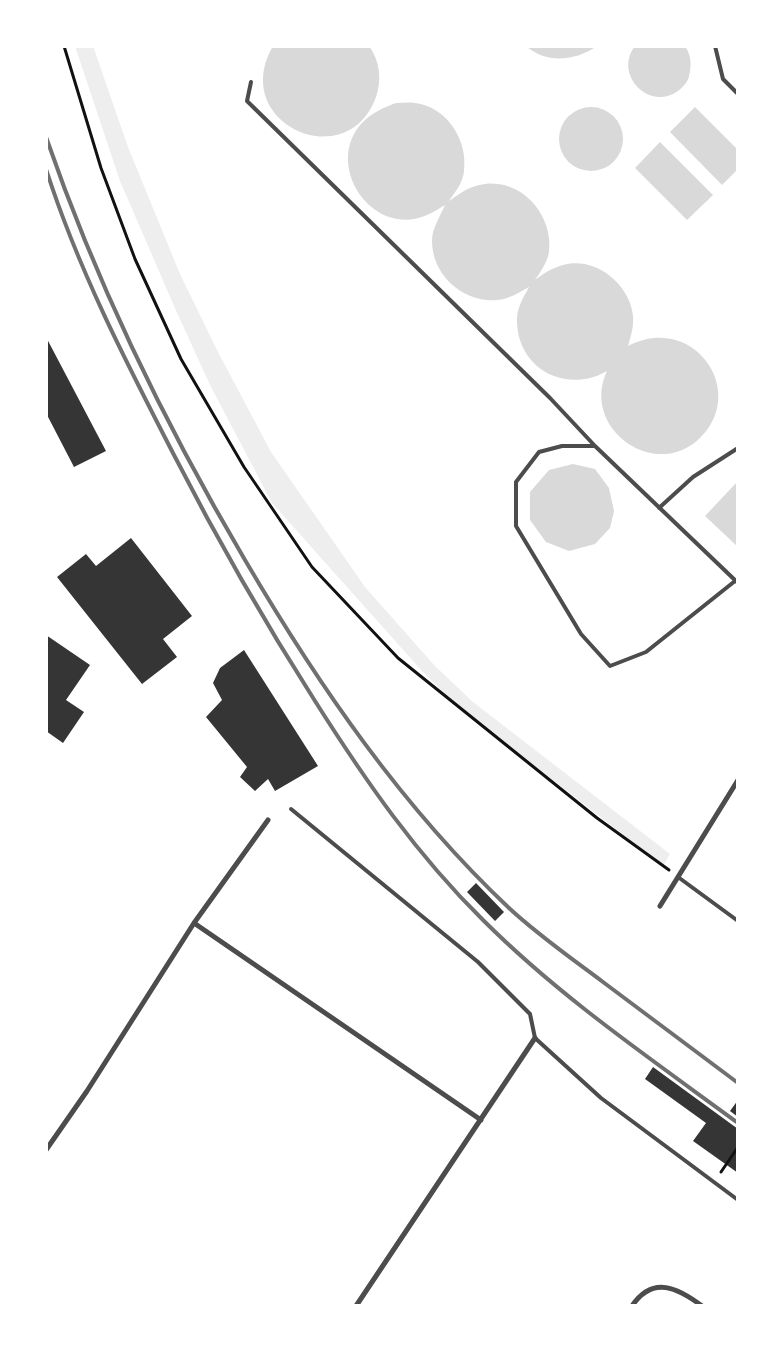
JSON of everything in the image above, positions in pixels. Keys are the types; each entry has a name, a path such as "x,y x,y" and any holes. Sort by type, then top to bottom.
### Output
{"street":[{"path":"660,906 738,780"},
{"path":"46,1150 87,1092 194,923 268,820"},
{"path":"194,923 481,1120"},
{"path":"356,1306 535,1038"},
{"path":"632,1306 640,1294 656,1288 672,1288 687,1295 702,1306"}],"lane":[{"path":"715,46 722,80 738,94"},
{"path":"251,82 247,101 550,398 595,446 736,582 646,652 610,666 582,634 516,526 516,482 539,452 562,446 595,446"},
{"path":"659,508 693,477 738,448"},
{"path":"291,809 478,962 530,1014 535,1038 606,1102 738,1200"},
{"path":"678,877 738,921"}],"path":[{"path":"64,46 111,195 135,259 180,359 244,467 312,567 398,658 597,818 678,877"},
{"path":"714,1182 738,1146"}],"shaded area":[{"path":"75,46 93,46 128,147 180,274 218,352 271,452 365,587 435,666 473,702 670,854 663,866 453,702 422,671 272,503 210,385 120,181"},
{"path":"273,46 369,46 378,64 379,84 376,97 361,121 341,134 319,136 297,130 278,117 266,98 263,74"},
{"path":"526,46 597,46 580,55 552,58 534,52"},
{"path":"635,46 685,46 689,53 691,64 685,84 678,91 667,96 656,97 637,87 631,78 628,68 629,57"},
{"path":"396,103 415,103 437,111 446,118 459,137 463,148 464,171 456,191 449,201 471,188 494,183 508,186 520,192 531,200 540,211 546,224 549,252 535,280 548,271 563,265 575,263 598,269 618,283 630,304 633,324 628,346 651,338 673,339 692,348 706,361 716,379 718,399 714,419 700,438 682,450 663,454 644,451 626,442 613,429 604,412 601,392 607,371 592,377 576,380 561,378 548,373 536,365 526,354 520,340 517,318 520,304 529,287 506,298 484,300 461,292 444,275 437,265 433,253 432,236 445,205 430,214 418,218 396,219 379,212 366,202 356,187 349,171 348,154 352,137 363,122 382,109"},
{"path":"591,107 609,113 617,121 623,139 617,157 609,165 591,171 573,165 565,157 559,139 565,121 573,113"},
{"path":"695,107 738,150 738,169 722,185 670,132"},
{"path":"660,142 713,195 687,220 635,168"},
{"path":"573,464 595,469 609,488 614,511 610,528 595,544 569,551 546,542 530,520 530,492 549,470"},
{"path":"738,481 738,547 705,516"}],"building":[{"path":"46,337 106,451 74,467 46,413"},
{"path":"131,538 192,616 163,639 177,657 142,684 57,577 86,554 96,566"},
{"path":"46,635 90,665 66,700 84,712 63,743 46,731"},
{"path":"244,650 318,766 275,791 268,779 255,791 240,777 247,767 206,717 222,700 213,683 220,668"},
{"path":"476,883 504,912 495,921 467,892"},
{"path":"653,1067 738,1129 738,1173 693,1141 706,1123 645,1079"},
{"path":"738,1100 738,1117 730,1111"}],"railway":[{"path":"46,137 66,192 111,301 135,354 188,458 273,607 333,699 365,743 433,829 509,908 531,928 738,1083"},
{"path":"46,169 73,243 104,315 190,486 278,641 372,788 436,869 512,948 639,1051 738,1123"}]}
